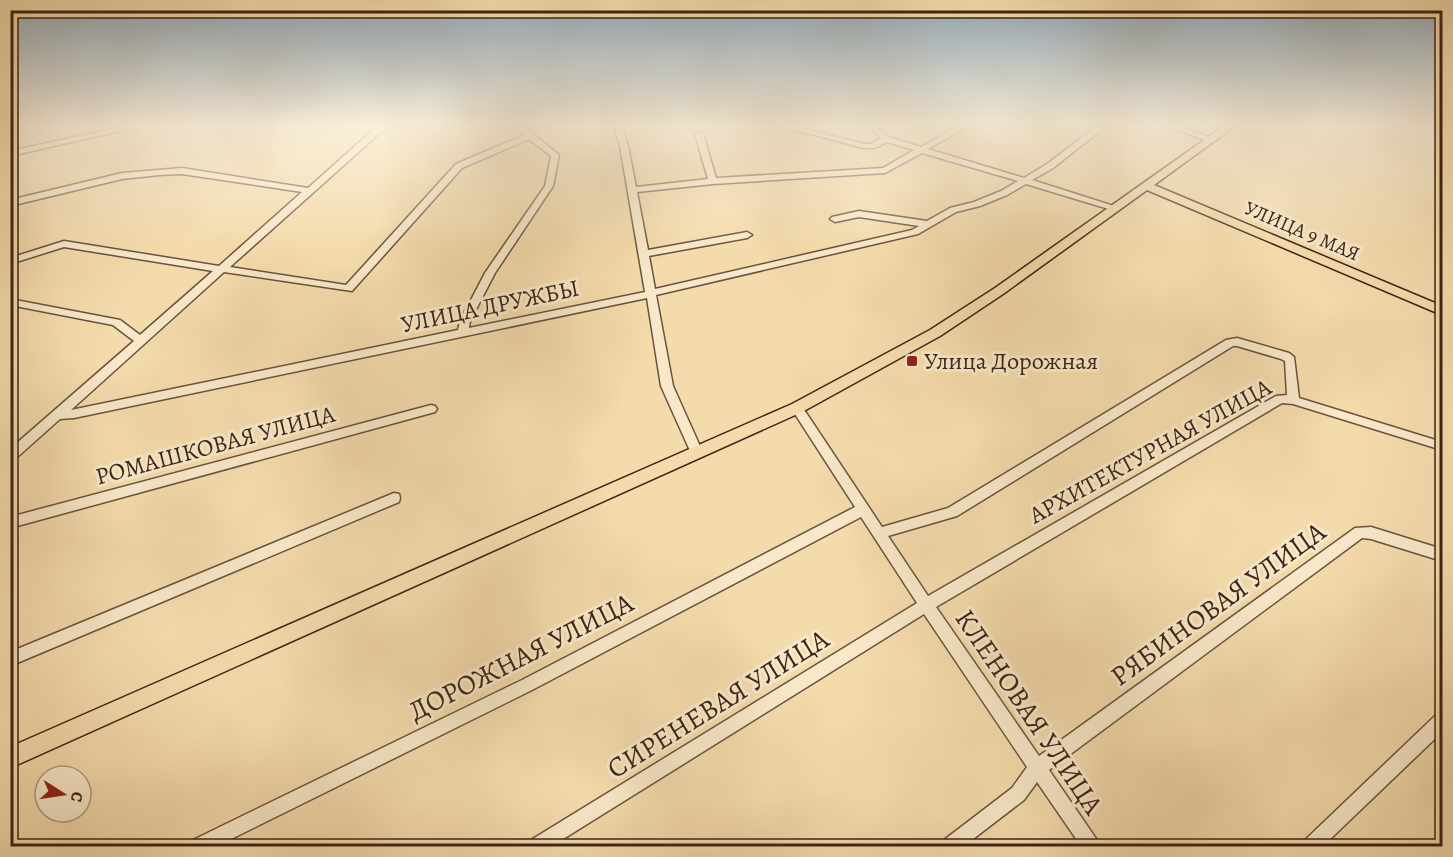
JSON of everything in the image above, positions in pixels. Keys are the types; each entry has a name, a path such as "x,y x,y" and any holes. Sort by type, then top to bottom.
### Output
{"main road":[{"path":"10,758 797,408 935,333 999,291 1174,166"},
{"name":"УЛИЦА 9 МАЯ","path":"1147,186 1443,311"}],"street":[{"path":"13,453 225,270 336,166"},
{"path":"10,261 62,245 350,287 459,166"},
{"path":"463,333 465,321 490,273 549,186 553,166"},
{"path":"628,166 667,386 697,453"},
{"path":"709,166 713,181"},
{"path":"632,190 713,181 885,170 892,166"},
{"path":"978,166 1114,208"},
{"name":"УЛИЦА ДРУЖБЫ","path":"58,415 74,414 649,294 915,232 953,210 977,204 1004,193 1050,166"},
{"path":"10,203 122,176 182,171 311,191"},
{"path":"835,219 859,214 927,224"},
{"path":"644,254 747,235"},
{"path":"10,302 116,322 141,341"},
{"path":"880,533 952,512 1230,343 1237,342 1285,356 1290,360 1293,400"},
{"name":"АРХИТЕКТУРНАЯ УЛИЦА","path":"926,605 1280,399 1293,400 1443,446"},
{"name":"КЛЕНОВАЯ УЛИЦА","path":"797,408 926,605 1091,846"},
{"name":"РОМАШКОВАЯ УЛИЦА","path":"10,523 431,409"},
{"path":"10,660 394,498"},
{"name":"ДОРОЖНАЯ УЛИЦА","path":"199,846 527,685 864,509"},
{"name":"РЯБИНОВАЯ УЛИЦА","path":"1037,768 1360,532 1371,532 1443,555"},
{"name":"СИРЕНЕВАЯ УЛИЦА","path":"537,846 926,605"},
{"path":"1311,846 1443,721"},
{"path":"950,846 1018,794 1037,768"}],"place":[{"name":"Улица Дорожная","path":"912,361"}]}
